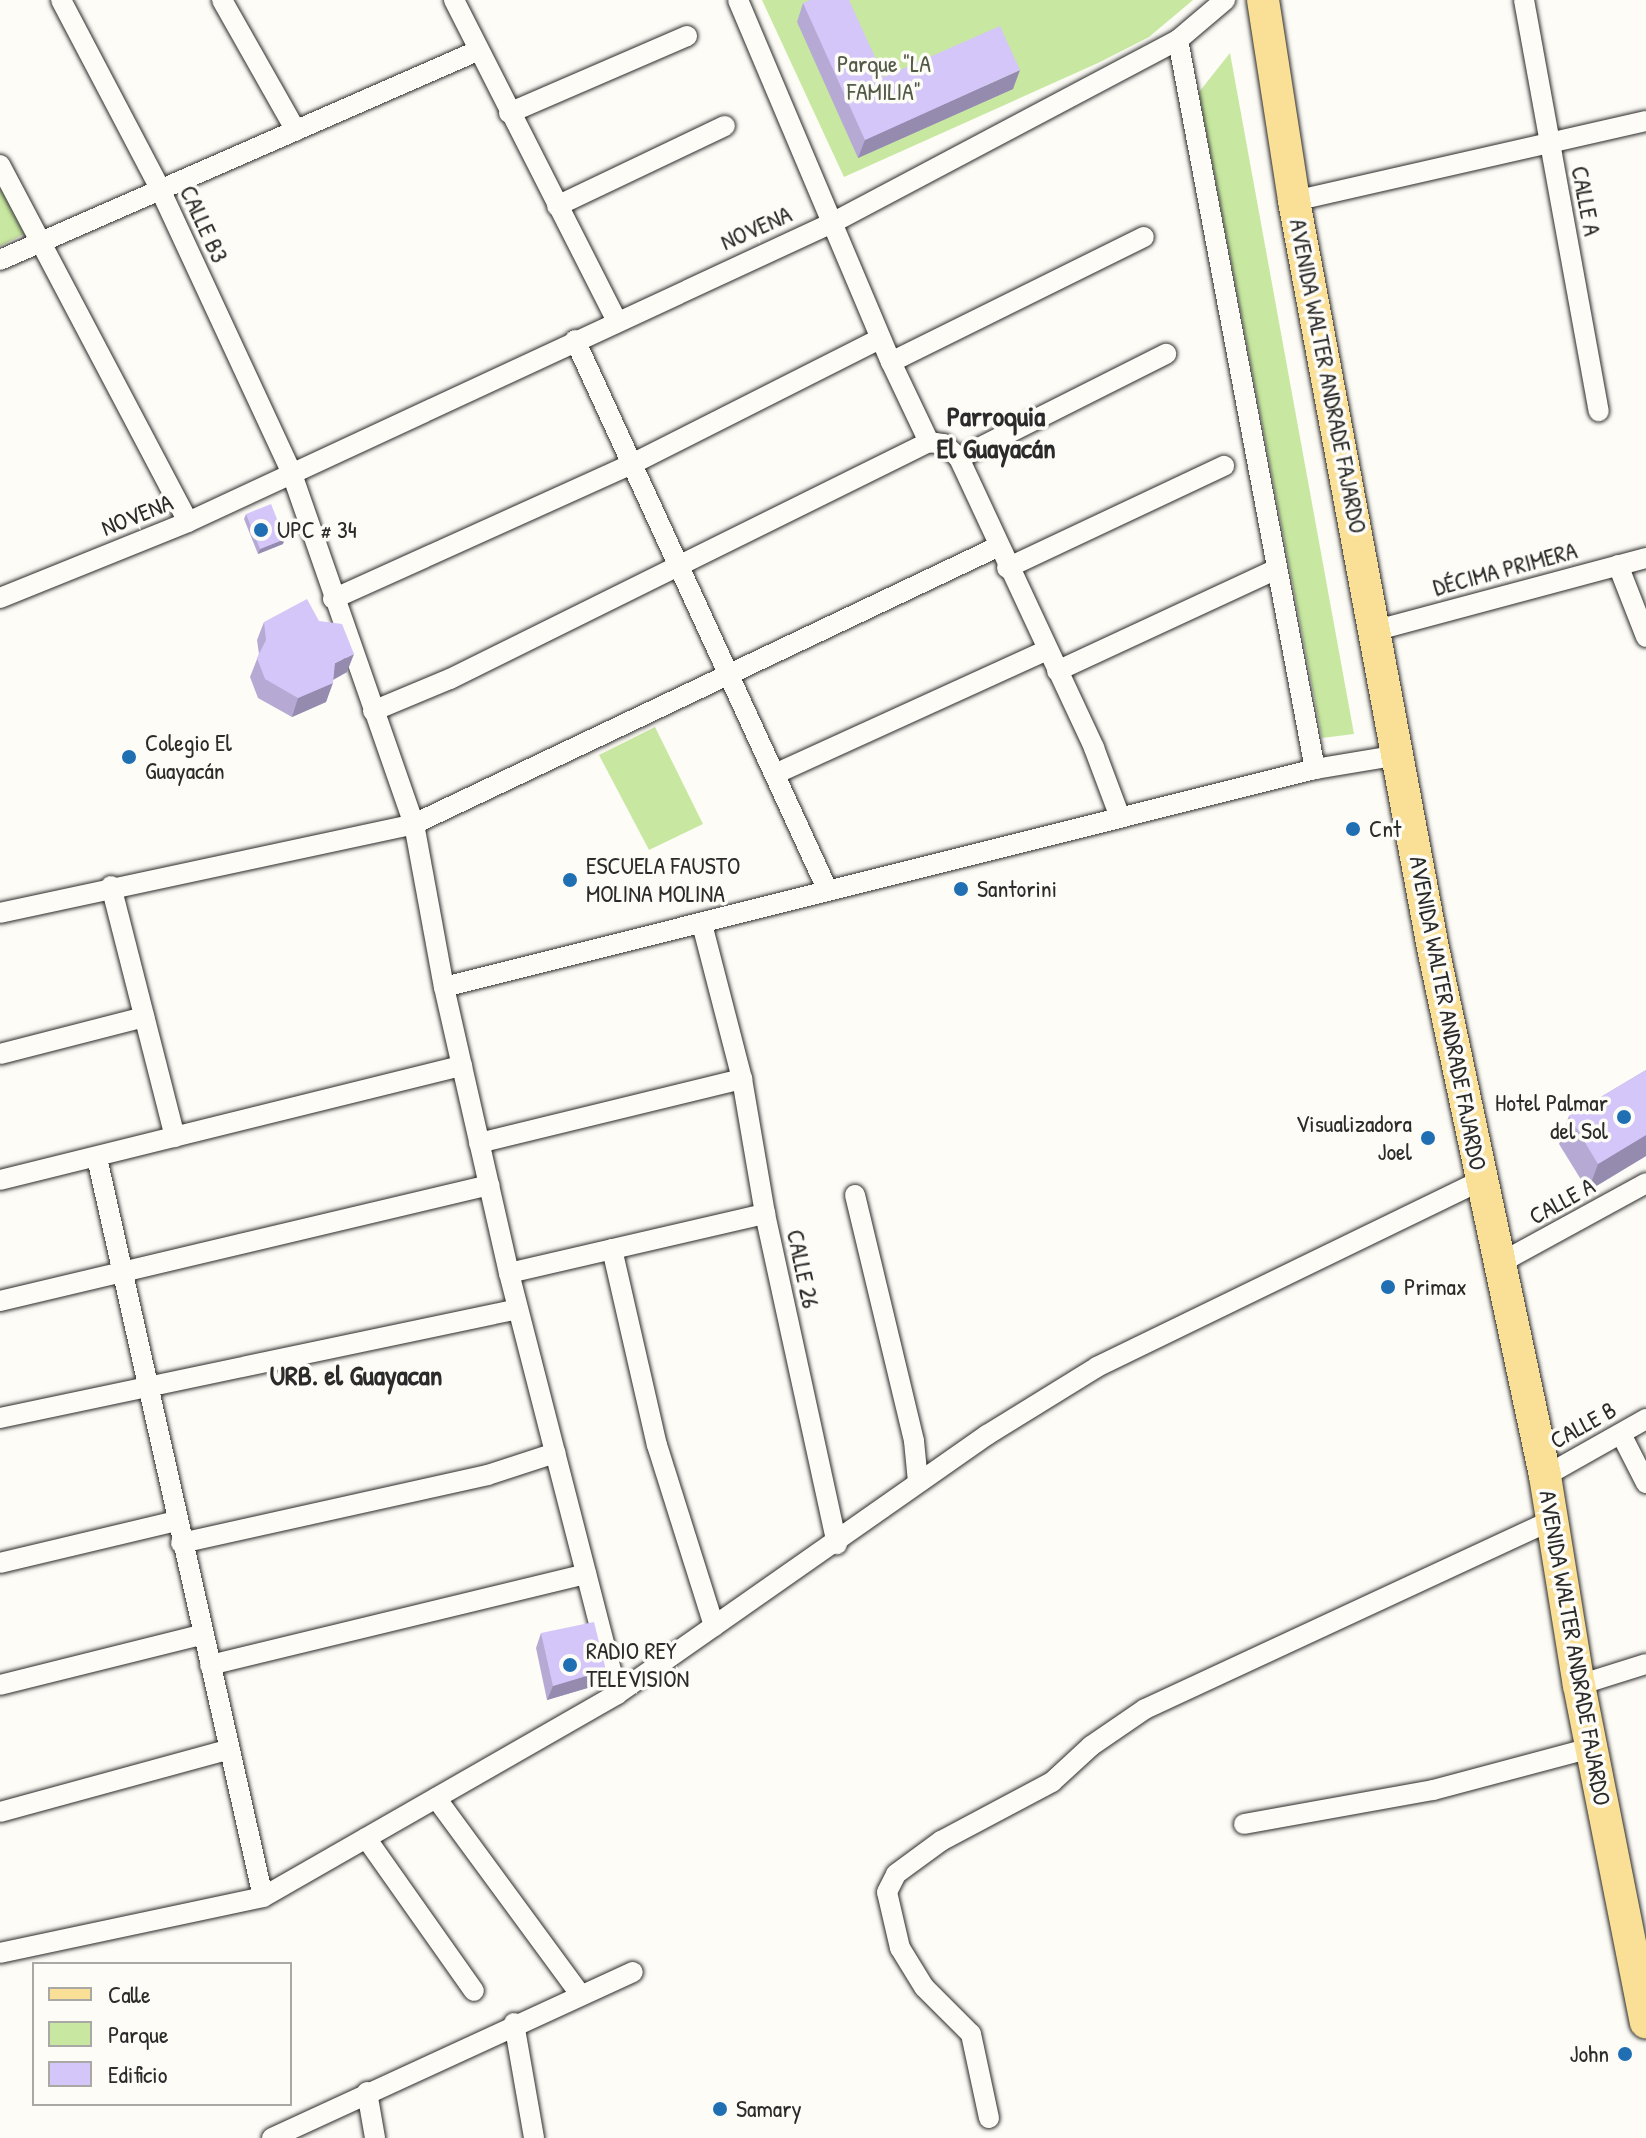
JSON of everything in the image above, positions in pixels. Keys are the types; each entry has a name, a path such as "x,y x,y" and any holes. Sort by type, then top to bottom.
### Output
{"main road":[{"name":"AVENIDA WALTER ANDRADE FAJARDO","path":"1263,0 1294,201 1480,1181 1502,1262 1545,1476 1579,1685 1646,2022"}],"street":[{"name":"CALLE B3","path":"61,0 159,187 292,474"},
{"path":"222,0 296,131"},
{"path":"454,0 477,51 616,319"},
{"path":"738,0 834,222 880,339 929,442"},
{"name":"NOVENA","path":"0,598 188,522 616,319 834,222 1178,40 1225,0"},
{"name":"CALLE A","path":"1524,0 1599,411"},
{"path":"509,113 687,36"},
{"path":"1178,40 1315,769"},
{"path":"0,260 39,239 477,51"},
{"path":"1294,201 1646,121"},
{"path":"557,206 725,126"},
{"path":"0,165 188,522"},
{"path":"891,362 1144,237"},
{"path":"333,599 634,463 880,339"},
{"path":"575,340 828,891"},
{"path":"959,458 1166,354"},
{"path":"373,711 450,679 929,442 944,444 959,458 1120,817"},
{"path":"1007,568 1224,466"},
{"path":"292,474 333,599 414,824 444,987 509,1273 617,1694"},
{"path":"0,913 111,886 414,824 997,547"},
{"name":"DÉCIMA PRIMERA","path":"1377,630 1646,558"},
{"path":"1618,565 1646,637"},
{"path":"1057,671 1277,569"},
{"path":"775,774 1047,650"},
{"path":"444,987 1315,769 1399,755"},
{"path":"111,886 175,1137"},
{"path":"702,924 742,1079 765,1214"},
{"path":"0,1054 144,1017"},
{"path":"0,1180 462,1066"},
{"path":"479,1143 742,1079"},
{"path":"97,1158 176,1521 263,1897"},
{"path":"0,1953 263,1897 617,1694 837,1544 918,1482 1097,1367 1480,1181"},
{"name":"CALLE A","path":"1502,1262 1646,1183"},
{"path":"0,1301 489,1185"},
{"path":"855,1195 914,1441 918,1482"},
{"name":"CALLE 26","path":"509,1273 765,1214 837,1544"},
{"path":"612,1249 657,1445 714,1626"},
{"path":"0,1418 518,1309"},
{"name":"CALLE B","path":"1545,1476 1646,1419"},
{"path":"1621,1434 1646,1483"},
{"path":"181,1543 488,1475 555,1453"},
{"path":"989,2118 971,2034 924,1987 900,1948 887,1892 896,1874 941,1841 1052,1782 1091,1746 1145,1709 1552,1520"},
{"path":"0,1563 176,1521"},
{"path":"210,1665 586,1574"},
{"path":"0,1685 204,1634"},
{"path":"1579,1685 1644,1673"},
{"path":"1244,1824 1433,1790 1591,1748"},
{"path":"0,1812 230,1749"},
{"path":"436,1798 580,1994"},
{"path":"366,1838 474,1991"},
{"path":"272,2138 514,2023 633,1972"},
{"path":"514,2023 534,2138"},
{"path":"367,2092 375,2138"}],"green space":[{"name":"Parque \"LA FAMILIA\"","path":"762,0 1193,0 1149,37 1098,63 844,177"},
{"path":"1230,53 1354,734 1322,738 1199,92"},
{"path":"0,188 24,234 0,246"},
{"path":"655,727 703,824 649,850 599,755"}],"building":[{"path":"810,0 849,0 884,77 1000,26 1020,70 865,140 803,3"},
{"path":"271,504 285,539 260,549 246,514"},
{"path":"307,599 319,621 342,624 354,654 335,663 333,683 298,698 265,679 257,658 266,640 264,622"},
{"path":"1646,1070 1646,1135 1598,1164 1569,1116"},
{"name":"RADIO REY TELEVISION","path":"594,1622 606,1670 553,1686 541,1633"}],"place":[{"name":"UPC # 34","path":"261,530"},
{"name":"Colegio El Guayacán","path":"129,757"},
{"name":"Cnt","path":"1353,829"},
{"name":"ESCUELA FAUSTO MOLINA MOLINA","path":"570,880"},
{"name":"Santorini","path":"961,889"},
{"name":"Hotel Palmar del Sol","path":"1624,1117"},
{"name":"Visualizadora Joel","path":"1428,1138"},
{"name":"Primax","path":"1388,1287"},
{"name":"RADIO REY TELEVISION","path":"570,1665"},
{"name":"John","path":"1625,2054"},
{"name":"Samary","path":"720,2109"}],"district":[{"name":"Parroquia El Guayacán","path":"996,432"},
{"name":"URB. el Guayacan","path":"356,1375"}]}
